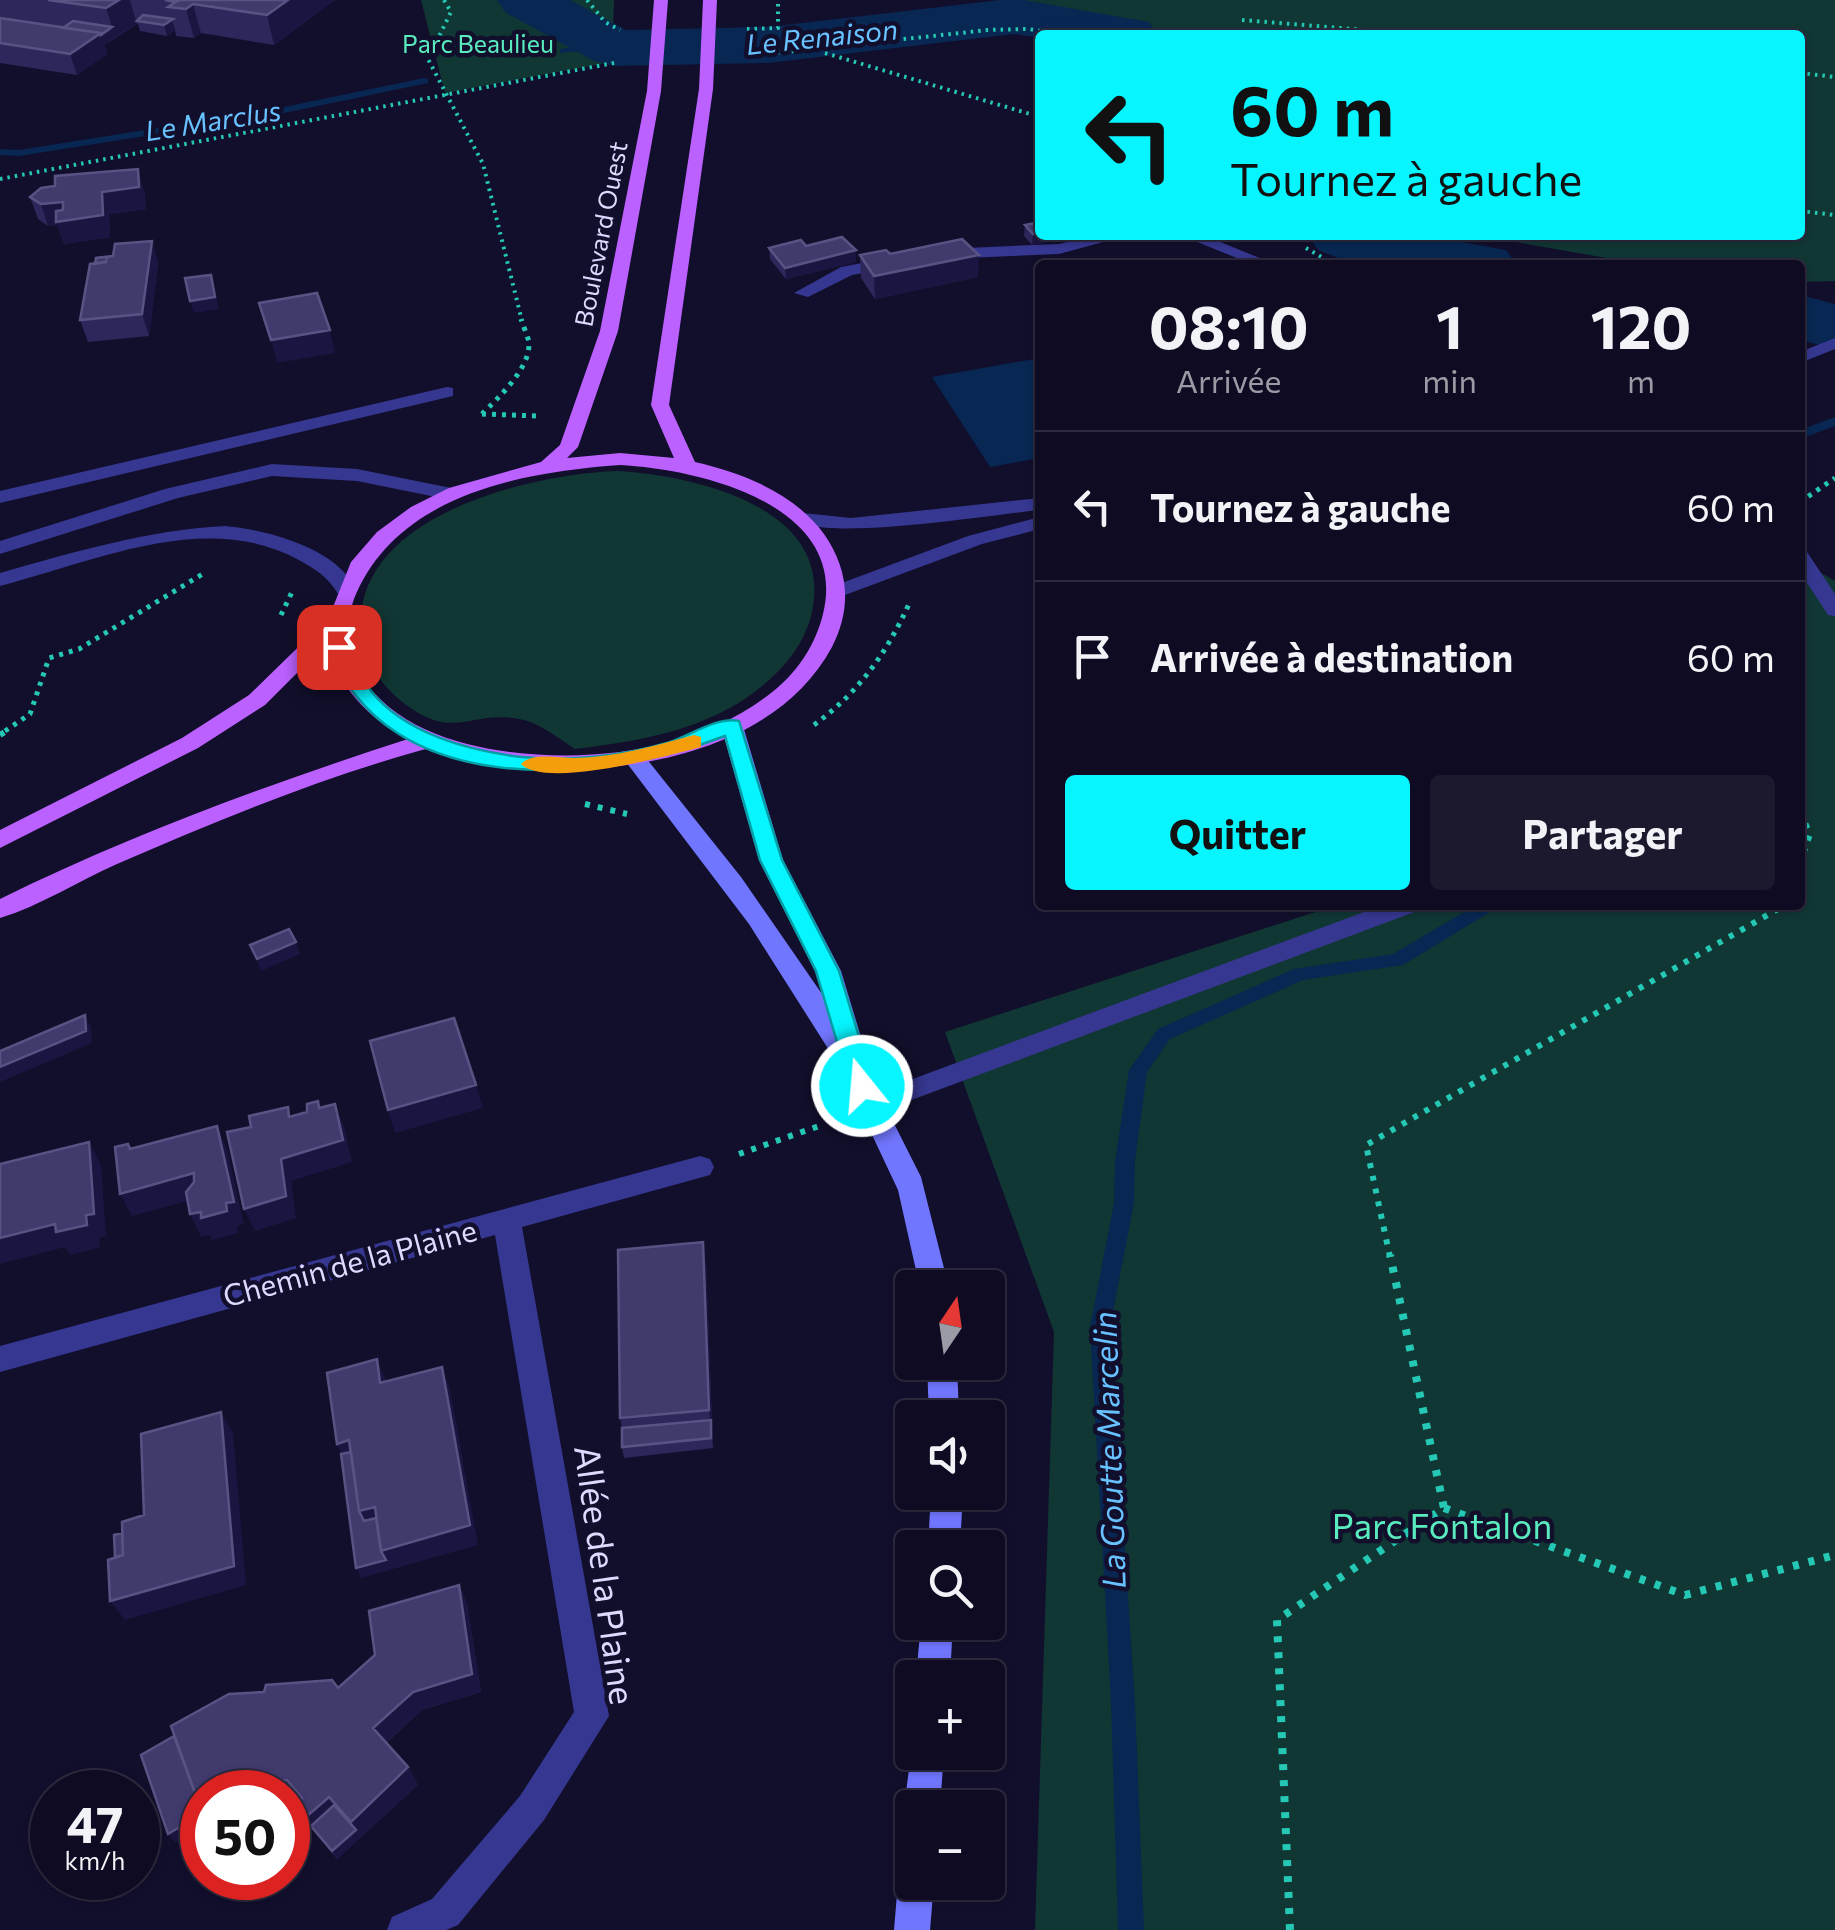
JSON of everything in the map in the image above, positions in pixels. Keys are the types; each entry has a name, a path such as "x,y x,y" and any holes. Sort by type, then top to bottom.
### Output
{"main road":[{"name":"Boulevard Ouest","path":"549,464 568,447 609,332 656,69 661,0"},
{"path":"688,466 660,405 707,68 710,0"},
{"path":"620,459 688,466 758,490 802,519 828,553 838,591 832,627 812,664 778,697 732,726 669,750 634,758 579,765 524,764 472,755 427,740 393,721 367,699 349,674 339,647 338,620 345,590 362,562 385,537 450,494 549,464 620,459"},
{"path":"0,840 190,743 257,700 338,620"},
{"path":"732,726 771,860 828,971 868,1095"},
{"path":"0,909 95,861 180,827 427,740"},
{"path":"634,758 657,794 729,878 780,949 868,1095 909,1181 931,1270"},
{"path":"912,1930 914,1900"}],"street":[{"path":"802,292 847,272 920,257 1059,249 1099,240"},
{"path":"1202,240 1256,260"},
{"path":"1806,356 1835,343"},
{"path":"0,498 447,392"},
{"path":"0,548 172,493 272,470 358,476 450,494"},
{"path":"802,519 851,524 1035,505"},
{"path":"838,591 975,540 1035,525"},
{"path":"0,580 71,559 196,533 250,534 312,557 342,578 345,590"},
{"path":"1805,564 1835,610"},
{"path":"868,1095 1394,910"},
{"name":"Chemin de la Plaine","path":"0,1360 700,1168"},
{"name":"Allée de la Plaine","path":"405,1930 445,1912 532,1808 592,1716 507,1220"}],"path":[{"path":"444,0 451,12 428,59 483,164 510,289 528,344 525,359 511,382 482,414"},
{"path":"1242,20 1365,30"},
{"path":"729,56 819,52 1009,28 1051,30"},
{"path":"819,52 1035,117"},
{"path":"0,179 632,61"},
{"path":"1805,74 1835,77"},
{"path":"1805,212 1835,215"},
{"path":"1805,499 1835,478"},
{"path":"0,735 30,714 50,658 78,649 155,604 237,552 250,534 284,569 294,596 277,622"},
{"path":"806,731 848,701 886,655 913,596"},
{"path":"1805,823 1810,834 1805,849"},
{"path":"1444,1508 1366,1145 1777,910"},
{"path":"700,1168 818,1126"},
{"path":"1444,1508 1685,1595 1835,1555"},
{"path":"1290,1930 1278,1620 1444,1508"}],"green space":[{"name":"Parc Beaulieu","path":"421,0 614,0 612,62 445,93"},
{"path":"1013,0 1835,0 1835,281 1805,282 1805,260 1618,260 1504,240 1805,240 1805,30 1151,30 1144,25"},
{"path":"617,471 716,489 749,502 778,520 800,543 812,571 813,606 801,641 779,670 740,702 696,723 648,737 575,749 531,722 514,718 439,722 412,709 392,693 371,664 361,628 367,589 387,556 417,529 455,508 497,492 540,481"},
{"name":"Parc Fontalon","path":"1805,564 1835,581 1835,1930 1035,1930 1054,1332 945,1032 1322,910 1805,910"}],"water":[{"path":"1035,359 1035,459 990,467 932,377"}],"building":[{"path":"48,0 119,0 106,8"},
{"path":"165,0 288,0 267,15 193,4 186,9 168,7 176,2"},
{"path":"143,15 173,19 164,25 137,21"},
{"path":"0,18 101,33 70,54 0,43"},
{"path":"73,21 112,27 101,35 63,28"},
{"path":"138,169 139,187 102,192 103,215 56,222 56,211 63,210 63,202 41,204 30,197 41,188 55,186 55,176"},
{"path":"1035,223 1035,233 1033,234 1025,225"},
{"path":"842,237 856,250 785,268 769,248 801,240 806,246"},
{"path":"962,239 979,255 874,276 860,255 886,250 890,254"},
{"path":"152,241 142,314 80,320 90,264 106,262 107,257 113,256 115,244"},
{"path":"211,275 215,297 190,301 185,278"},
{"path":"317,293 330,330 271,340 259,303"},
{"path":"289,929 296,942 257,959 250,945"},
{"path":"85,1015 86,1031 0,1067 0,1051"},
{"path":"454,1018 476,1085 388,1110 370,1041"},
{"path":"318,1101 319,1108 335,1104 343,1140 281,1159 286,1196 244,1209 227,1132 251,1127 249,1116 288,1107 289,1117 307,1112 307,1104"},
{"path":"217,1126 234,1202 226,1203 227,1211 201,1218 201,1212 190,1214 186,1192 194,1182 194,1173 120,1194 115,1147 128,1144 130,1149"},
{"path":"89,1142 94,1214 86,1215 87,1225 56,1232 55,1224 0,1238 0,1164"},
{"path":"703,1242 709,1410 620,1418 618,1250"},
{"path":"377,1359 380,1383 442,1367 470,1525 381,1551 375,1507 359,1511 349,1440 337,1444 327,1373"},
{"path":"221,1412 234,1566 110,1601 108,1560 123,1555 122,1522 144,1515 141,1434"},
{"path":"711,1420 711,1438 622,1447 622,1428"},
{"path":"351,1452 359,1511 364,1521 376,1518 386,1560 356,1568 341,1454"},
{"path":"122,1533 123,1555 115,1557 114,1535"},
{"path":"459,1585 472,1674 413,1692 373,1728 408,1767 351,1822 329,1797 310,1814 310,1770 187,1770 171,1726 229,1694 264,1692 266,1685 332,1680 338,1688 375,1655 369,1611"},
{"path":"174,1736 186,1770 180,1770 180,1827 168,1834 160,1811 160,1770 146,1770 141,1755"},
{"path":"334,1805 356,1830 332,1851 311,1826"}],"waterway":[{"name":"Le Renaison","path":"526,0 615,48 768,45 1014,16 1098,30"},
{"name":"Le Marclus","path":"563,51 579,49 587,32"},
{"name":"Le Marclus","path":"0,152 19,153 265,114 424,81"},
{"name":"Le Renaison","path":"1356,240 1381,250 1448,260"},
{"name":"Le Renaison","path":"1805,318 1835,327"},
{"name":"La Goutte Marcelin","path":"1805,433 1835,421"},
{"name":"La Goutte Marcelin","path":"1131,1930 1123,1702 1100,1327 1124,1203 1125,1161 1138,1070 1164,1034 1300,974 1397,960 1481,910"}],"slow traffic":[{"path":"531,764 579,765 634,758 694,742"}],"route":[{"path":"339,647 349,674 367,699 393,721 427,740 472,755 524,764 579,765 669,750 732,726 771,860 828,971 862,1086"}]}
